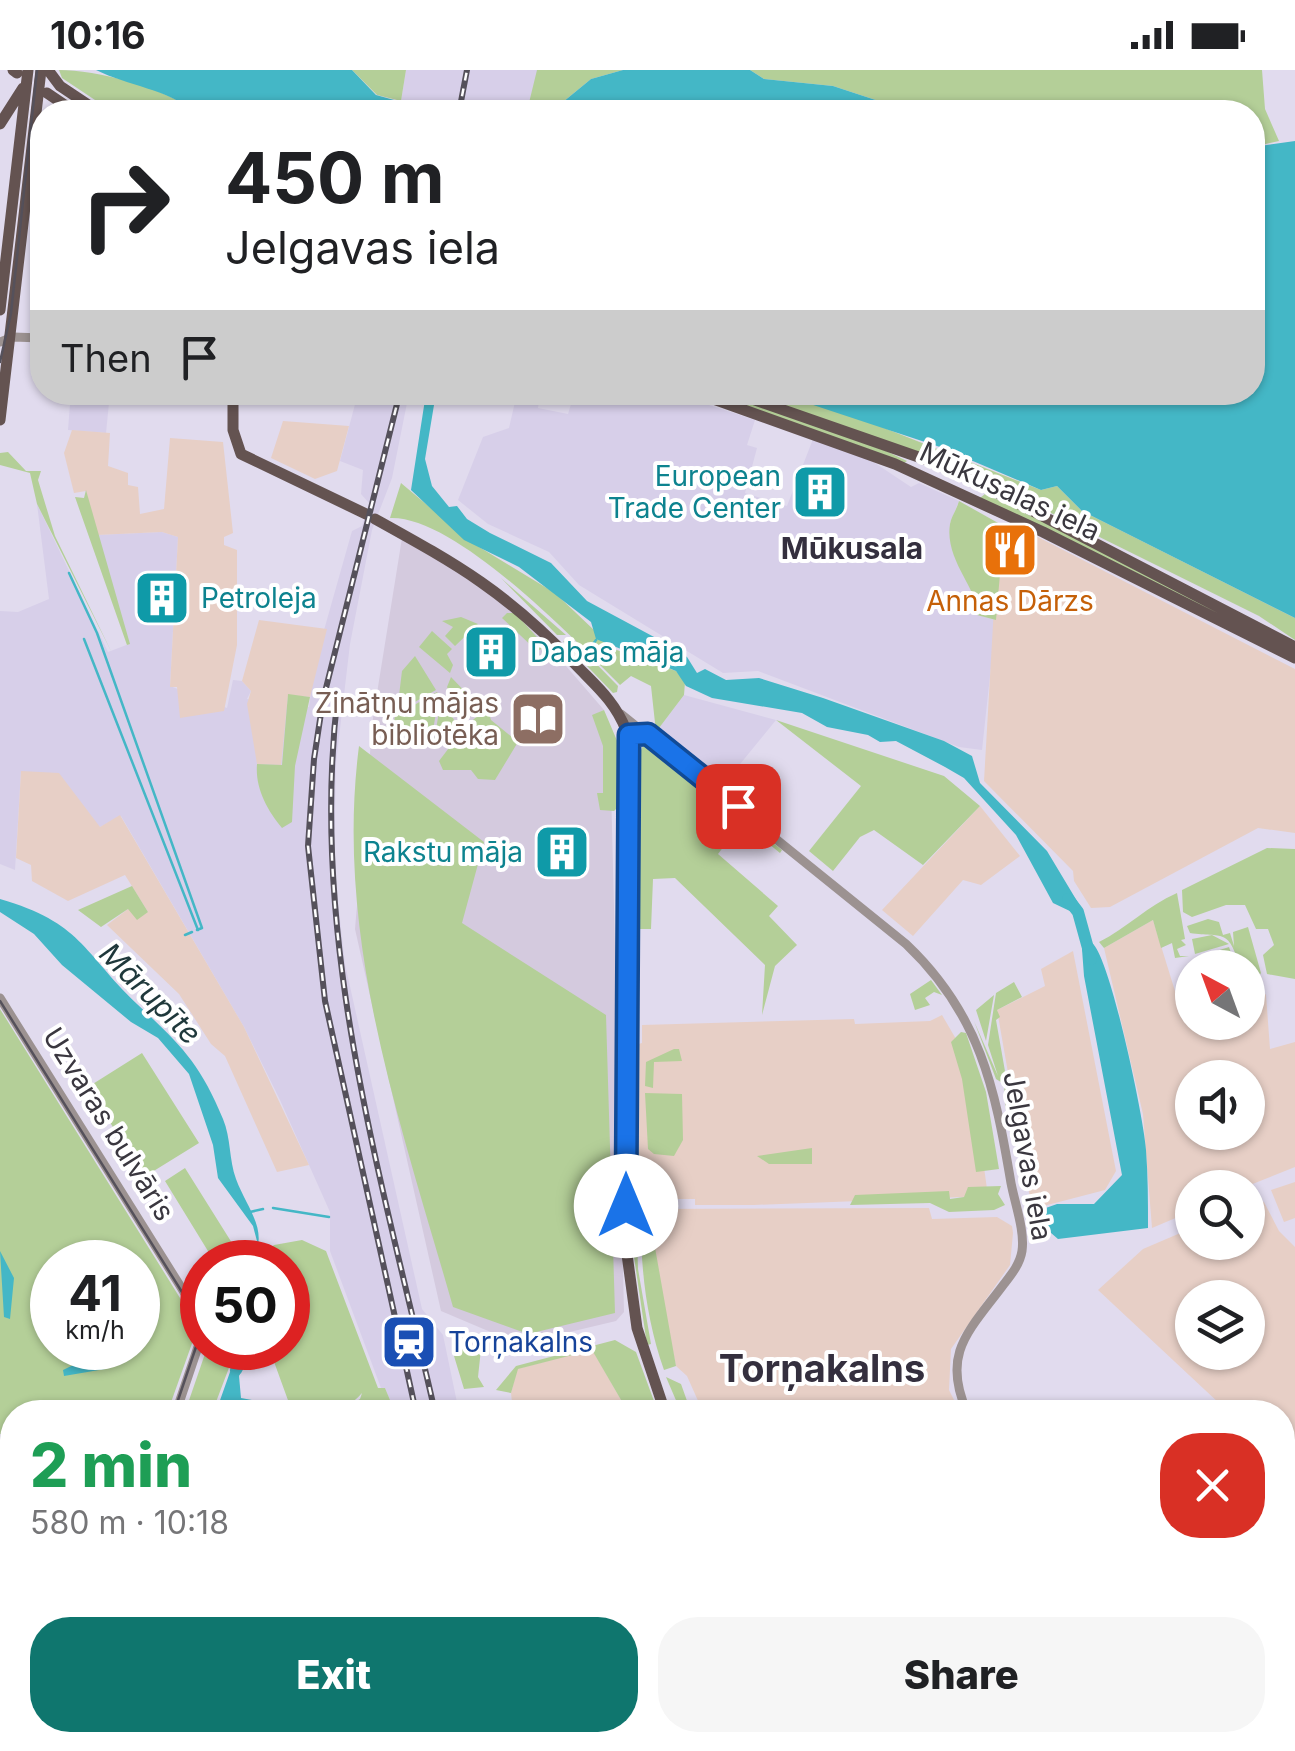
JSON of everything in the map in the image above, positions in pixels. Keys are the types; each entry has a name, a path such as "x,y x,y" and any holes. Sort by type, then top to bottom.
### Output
{"main road":[{"path":"45,70 81,100"},
{"path":"41,100 45,70"},
{"path":"0,310 26,85 19,71"},
{"path":"0,124 26,85"},
{"path":"47,93 58,100"},
{"path":"0,420 30,195"},
{"name":"Jelgavas iela","path":"234,405 233,430 241,454 449,558 504,595 584,673 632,731"},
{"name":"Mūkusalas iela","path":"732,405 842,442 910,471 1295,658"},
{"name":"Mūkusalas iela","path":"770,405 917,455 972,479 1295,647"},
{"path":"910,471 917,455"},
{"path":"965,496 974,491 972,479"},
{"path":"980,503 978,491 990,488"},
{"path":"632,731 626,758 626,1247 637,1328 661,1400"}],"street":[{"path":"0,342 13,336 30,337"},
{"name":"Jelgavas iela","path":"632,731 906,944 942,985 973,1031 995,1094 1022,1242 1013,1272 960,1346 955,1374 963,1400"},
{"name":"Uzvaras bulvāris","path":"0,998 180,1285"},
{"path":"180,1400 190,1370"}],"shaded area":[{"path":"406,70 623,70 600,75 549,100 401,100"},
{"path":"70,405 109,405 106,433 68,430"},
{"name":"Torņakalns","path":"355,405 407,405 392,478 372,530 350,644 336,763 334,867 345,964 422,1309 443,1335 457,1400 390,1400 385,1388 381,1388 330,1251 330,1212 280,1100 244,1027 121,816 100,827 21,771 15,870 0,864 0,611 18,612 49,599 37,504 108,652 129,644 97,535 162,532 178,537 170,686 227,708 233,680 242,681 251,691 247,699 309,707 315,662 352,531 362,526 369,503 361,494 363,470 340,461"},
{"path":"514,405 538,405 568,414 571,405 709,405 755,420 747,445 757,448 745,493 787,506 813,439 872,461 911,487 919,483 959,501 950,523 977,599 978,615 996,620 982,750 959,747 758,671 723,673 579,585 549,552 488,524 458,500 483,437 509,428"},
{"path":"283,421 349,426 337,471 315,479 271,458"},
{"path":"72,430 110,433 108,466 128,473 128,485 138,487 140,514 164,509 170,438 223,442 233,533 224,537 224,545 237,550 237,645 224,711 180,718 177,687 170,687 178,537 162,532 97,535 86,491 74,493 64,453"},
{"path":"1030,533 1295,669 1295,833 1258,828 1110,907 1091,908 1074,881 1073,871 984,781 997,555 1027,555"},
{"path":"402,538 492,593 547,644 604,710 598,713 610,746 624,1312 616,1321 519,1344 441,1311 355,929 373,718"},
{"path":"259,620 327,629 310,697 288,695 281,765 257,764 247,704 251,691 242,681"},
{"path":"684,695 776,720 723,785 656,732"},
{"path":"21,771 59,773 100,827 120,815 244,1027 309,1165 277,1172 225,1056 211,1044 179,994 107,925 128,909 148,912 125,875 68,901 32,881 31,865 16,858"},
{"path":"980,806 1020,856 981,885 963,880 913,936 882,910"},
{"path":"1153,920 1175,991 1175,1040 1265,1040 1265,994 1270,1049 1295,1042 1295,1167 1265,1179 1265,1170 1175,1170 1175,1218 1152,1228 1143,1114 1104,948"},
{"path":"1073,951 1116,1171 1105,1190 1032,1209 997,1010 1045,986 1041,969"},
{"path":"942,1015 956,1039 981,1146 988,1196 754,1205 695,1205 695,1199 655,1199 655,1170 641,1163 635,1145 635,1045 642,1043 642,1025 854,1019 855,1024 930,1021"},
{"path":"1295,1182 1295,1218 1284,1222 1271,1190"},
{"path":"1265,1204 1279,1231 1295,1247 1295,1400 1216,1400 1184,1370 1265,1370 1265,1280 1175,1280 1175,1362 1098,1290 1143,1249 1175,1235 1175,1260 1265,1260"},
{"path":"929,1208 932,1219 997,1217 1012,1226 1010,1265 951,1349 949,1390 954,1400 698,1400 687,1376 676,1366 656,1270 651,1209"},
{"path":"592,1349 621,1400 512,1400 517,1369"}],"green space":[{"path":"59,70 92,73 130,82 176,100 95,100 62,78"},
{"path":"352,70 406,70 401,100 377,95"},
{"path":"537,70 623,70 591,79 565,100 530,100"},
{"path":"750,70 1262,70 1264,100 876,100 833,86 764,79"},
{"path":"1265,109 1279,141 1265,144"},
{"path":"740,405 757,405 861,439 907,461 903,464"},
{"path":"782,405 826,405 1041,490 1057,486 1082,511 1295,618 1295,640 1259,616 950,463"},
{"path":"8,452 26,471 41,471 38,480 55,536 111,651 37,504 30,473 0,465 0,453"},
{"path":"401,483 471,542 555,593 614,649 676,671 685,682 684,695 656,732 651,686 631,676 620,685 545,612 479,558 417,522 390,518"},
{"path":"86,490 130,644 127,645 75,497 84,498"},
{"path":"985,494 1053,524 1284,647 980,498"},
{"path":"959,501 1007,528 1002,538 993,536 1000,574 996,620 977,615 974,596 952,551 950,524"},
{"path":"501,578 566,635 557,635"},
{"path":"515,613 546,647 537,651 502,618"},
{"path":"461,617 478,624 455,646 445,636 453,627 442,621"},
{"path":"432,631 452,649 447,654 453,665 450,673 419,647"},
{"path":"573,640 618,686 617,692 613,693 563,641"},
{"path":"415,656 436,690 397,712 402,671"},
{"path":"451,677 474,701 468,699 462,718 447,687"},
{"path":"437,692 430,747 394,722 395,716"},
{"path":"288,694 310,697 295,766 292,822 282,828 263,798 257,764 282,765"},
{"path":"441,699 461,731 487,707 491,720 518,742 495,780 478,779 471,770 443,770 439,761 458,736 449,734 433,748"},
{"path":"604,710 618,743 619,806 614,811 600,810 597,793 603,793 603,746 592,715"},
{"path":"776,720 944,776 980,806 923,865 874,830 860,837 833,871 809,851 861,786"},
{"path":"646,740 782,850 780,853 742,822 718,854 778,906 769,916 797,945 775,966 762,1015 765,965 675,878 653,879 651,929 637,929 637,758"},
{"path":"359,746 484,842 462,923 606,1015 615,1313 528,1334 453,1307 394,1100 364,960 354,818"},
{"path":"1267,848 1295,849 1295,979 1267,974 1265,953 1274,945 1268,929 1256,929 1245,905 1226,905 1192,917 1183,912 1182,890"},
{"path":"132,886 148,912 137,920 128,909 101,927 78,910"},
{"path":"1177,893 1185,939 1181,940 1186,945 1175,950 1175,958 1172,943 1161,948 1153,920 1104,948 1099,942 1119,930"},
{"path":"1208,919 1219,922 1223,935 1230,933 1234,946 1233,932 1248,927 1254,950 1234,950 1223,937 1190,933 1187,926"},
{"path":"1212,935 1229,944 1194,950 1192,939"},
{"path":"931,980 942,995 934,992 925,998 930,1005 915,1010 910,994"},
{"path":"1014,982 1022,997 997,1010 1000,1017 996,1020 1012,1111 1006,1111 1004,1084 996,1079 974,1021 998,1076 988,1045 996,993"},
{"path":"994,995 986,1041 976,1010"},
{"path":"0,1009 144,1240 30,1240 30,1370 160,1370 160,1266 180,1298 183,1370 172,1400 0,1400"},
{"path":"961,1032 966,1033 986,1092 999,1169 976,1172 962,1079 951,1042"},
{"path":"679,1049 682,1061 654,1062 653,1088 645,1086 646,1062"},
{"path":"142,1053 199,1143 144,1177 88,1087"},
{"path":"645,1093 682,1094 683,1140 674,1156 654,1154 648,1149"},
{"path":"812,1148 812,1164 769,1164 757,1156"},
{"path":"185,1168 230,1240 201,1240 165,1181"},
{"path":"1001,1186 998,1194 1005,1205 994,1210 949,1212 930,1203 850,1205 855,1195 949,1191 950,1199 964,1197 968,1187"},
{"path":"636,1208 638,1269 651,1344 647,1345 632,1243"},
{"path":"648,1208 676,1366 664,1370 643,1272 641,1211 648,1213"},
{"path":"310,1244 326,1251 378,1388 385,1388 390,1400 358,1400 362,1393 355,1400 288,1400 277,1370 310,1370"},
{"path":"615,1340 636,1352 654,1400 621,1400 592,1350 518,1369 511,1393 496,1390 516,1366"},
{"path":"459,1349 481,1349 478,1377 484,1387 464,1389 454,1356"},
{"path":"199,1370 228,1370 217,1400 189,1400"},
{"path":"666,1377 681,1384 687,1400 676,1400"}],"water":[{"path":"96,70 352,70 376,95 394,100 176,100"},
{"path":"623,70 750,70 764,79 833,86 876,100 565,100 591,79"},
{"path":"1295,141 1295,618 1082,511 1057,486 1041,490 940,447 813,405 1265,405 1265,145"},
{"path":"424,405 434,405 425,459 432,486 449,507 457,506 467,519 490,533 551,563 587,601 669,645 687,657 697,673 705,669 726,680 759,678 944,741 972,756 980,783 1047,851 1083,911 1074,913 1053,903 1016,835 964,778 896,741 880,742 868,735 827,727 802,713 712,698 686,686 676,671 596,639 591,622 519,567 464,540 411,490"},
{"path":"0,899 27,908 65,929 188,1056 223,1119 236,1179 255,1220 259,1240 218,1178 213,1145 189,1074 158,1038 131,1022 62,965 34,934 0,912"},
{"path":"1092,943 1108,976 1139,1106 1146,1150 1148,1228 1058,1239 1029,1214 1057,1204 1094,1204 1122,1175 1084,976 1082,949"},
{"path":"0,1251 14,1278 10,1319 4,1317"},
{"path":"63,1370 99,1370 64,1376"},
{"path":"242,1370 241,1398 252,1400 220,1400 230,1372"}],"waterway":[{"path":"69,573 97,633 202,928 197,930"},
{"path":"84,639 198,930"},
{"path":"588,651 596,640"},
{"path":"1068,899 1078,912 1091,959"},
{"path":"185,935 192,932"},
{"path":"273,1208 329,1217"},
{"path":"250,1212 263,1209"}],"tram line":[{"path":"34,100 37,70"},
{"path":"0,362 11,313 30,135"},
{"path":"0,1001 197,1316 198,1341 178,1400"}],"railway":[{"path":"461,100 467,70"},
{"path":"397,405 323,700 308,846 325,1001 413,1400"},
{"path":"338,693 331,785 341,966 373,1145 432,1400"}],"place":[{"name":"European Trade Center","path":"820,492"},
{"name":"Annas Dārzs","path":"1010,550"},
{"name":"Petroleja","path":"162,598"},
{"name":"Dabas māja","path":"491,652"},
{"name":"Zinātņu mājas bibliotēka","path":"538,719"},
{"name":"Rakstu māja","path":"562,852"},
{"name":"Torņakalns","path":"409,1342"}],"district":[{"name":"Mūkusala","path":"852,549"},
{"name":"Torņakalns","path":"822,1369"}],"route":[{"path":"626,1206 625,866 629,735 648,734 738,806"}],"water label":[{"name":"Mārupīte","path":"150,994"}]}
